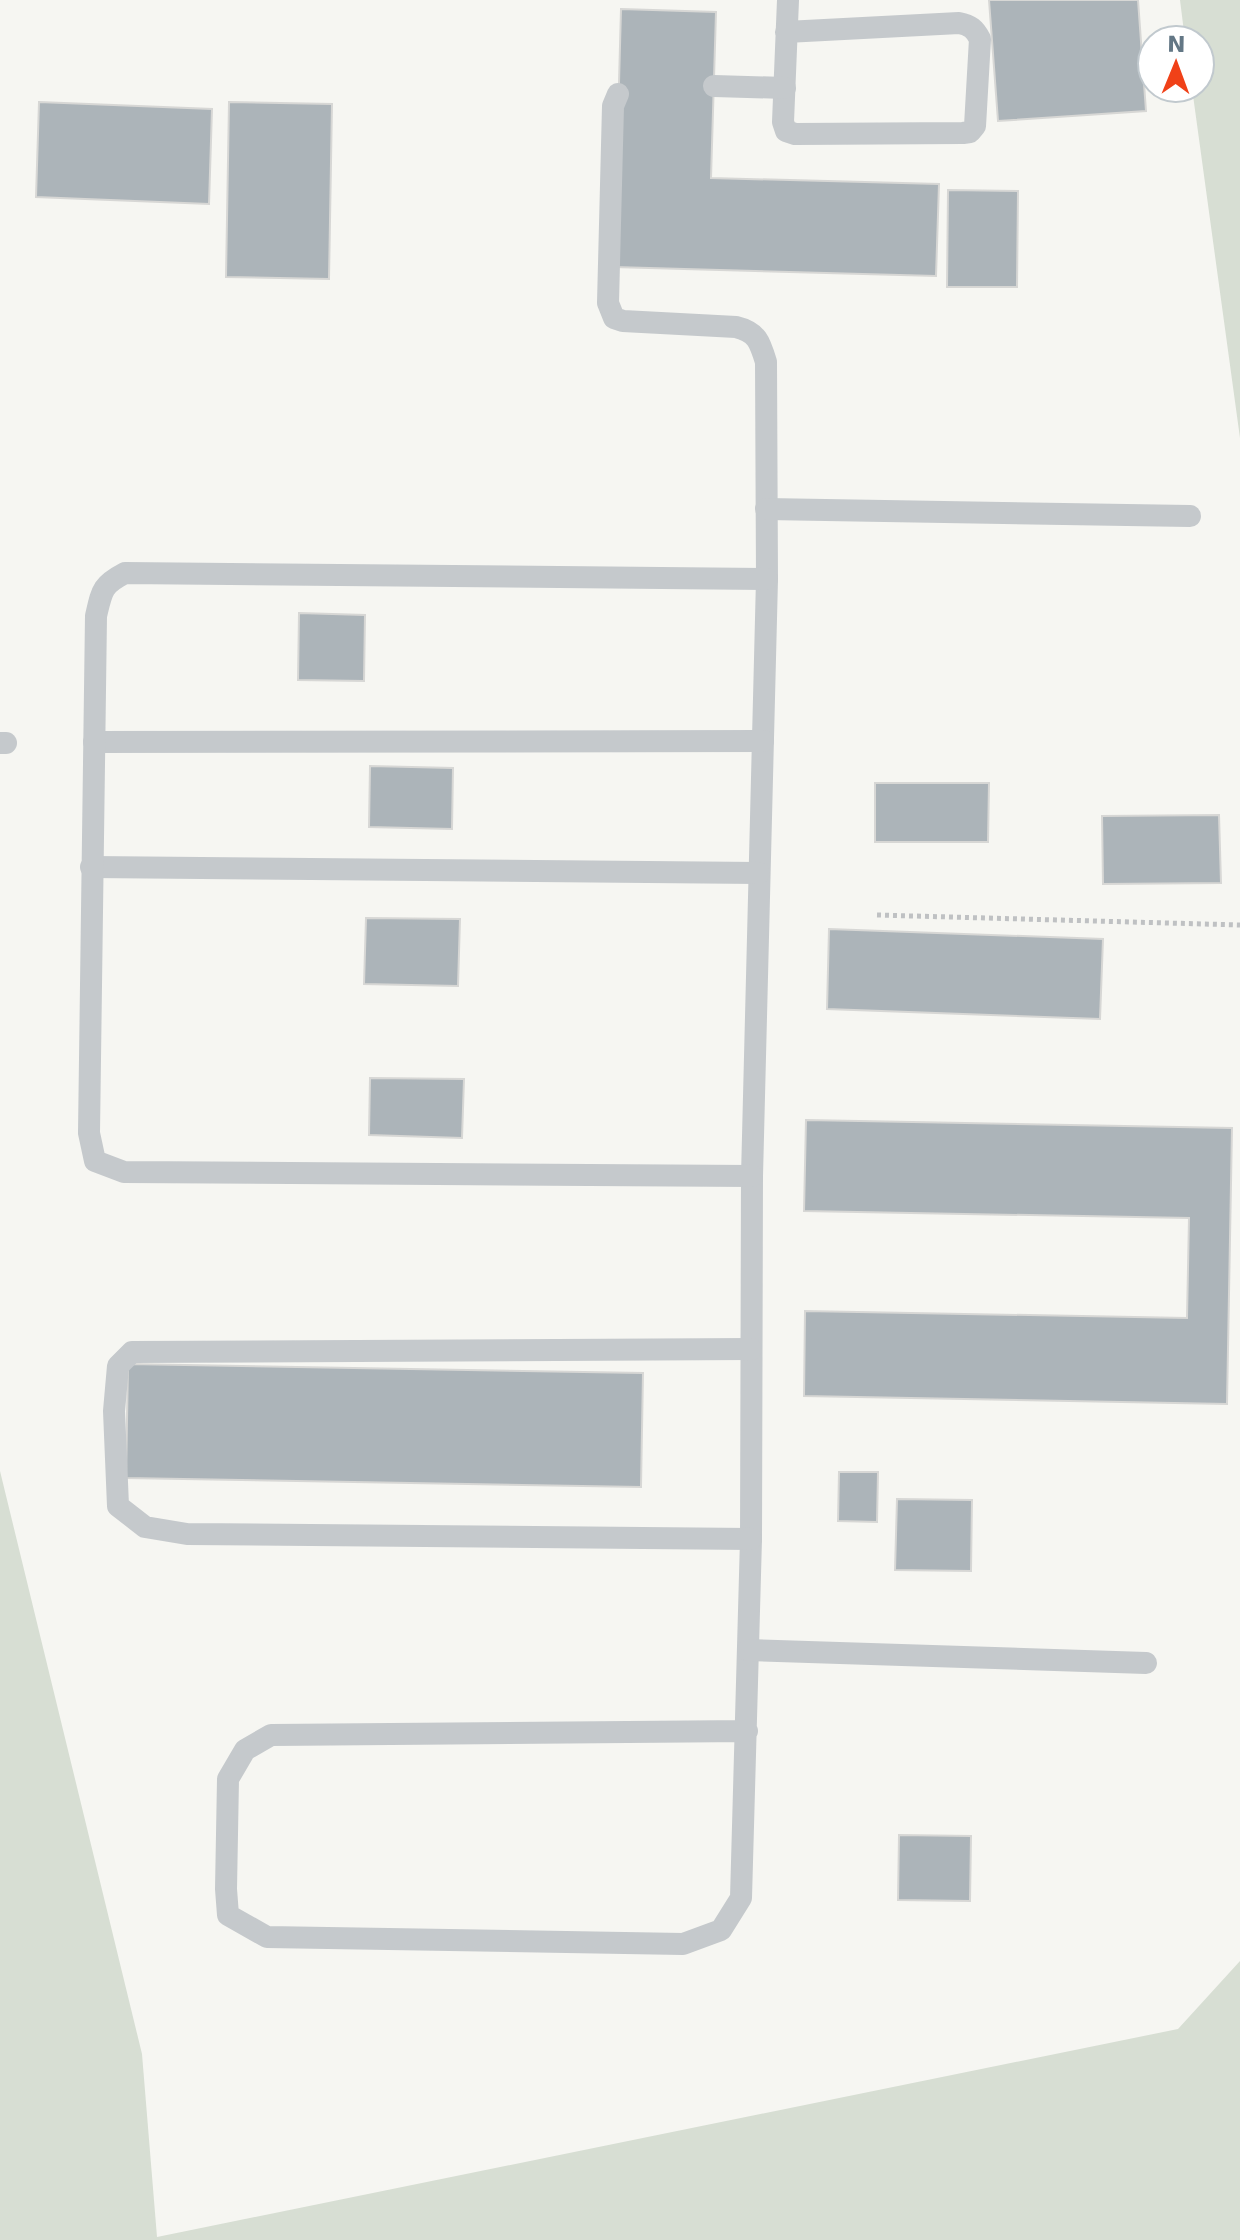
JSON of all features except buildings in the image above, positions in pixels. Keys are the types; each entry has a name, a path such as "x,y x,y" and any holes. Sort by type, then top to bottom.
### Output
{"lane":[{"path":"786,32 968,25 980,39 978,118 975,126 970,132 963,133 795,134 786,131 783,122 786,32 788,0"},
{"path":"714,86 785,88"},
{"path":"618,94 613,106 608,303 614,318 749,330 760,344 766,362 767,579 752,1176 751,1539 747,1731 741,1898 721,1930 683,1944 267,1937 228,1915 228,1779 245,1750 271,1735 747,1731"},
{"path":"766,509 1190,516"},
{"path":"752,1176 124,1172 95,1161 89,1133 96,616 107,582 125,573 767,579"},
{"path":"94,742 763,741"},
{"path":"91,867 759,873"},
{"path":"751,1349 132,1352 118,1366 114,1411 118,1506 145,1527 187,1534 751,1539"},
{"path":"748,1650 1146,1663"}],"path":[{"path":"877,915 1240,925"}],"shaded area":[{"path":"1180,0 1240,0 1240,438 1194,104 1216,104 1216,24 1183,24"},
{"path":"0,1471 142,2054 157,2237 1178,2029 1240,1961 1240,2240 0,2240"}]}
